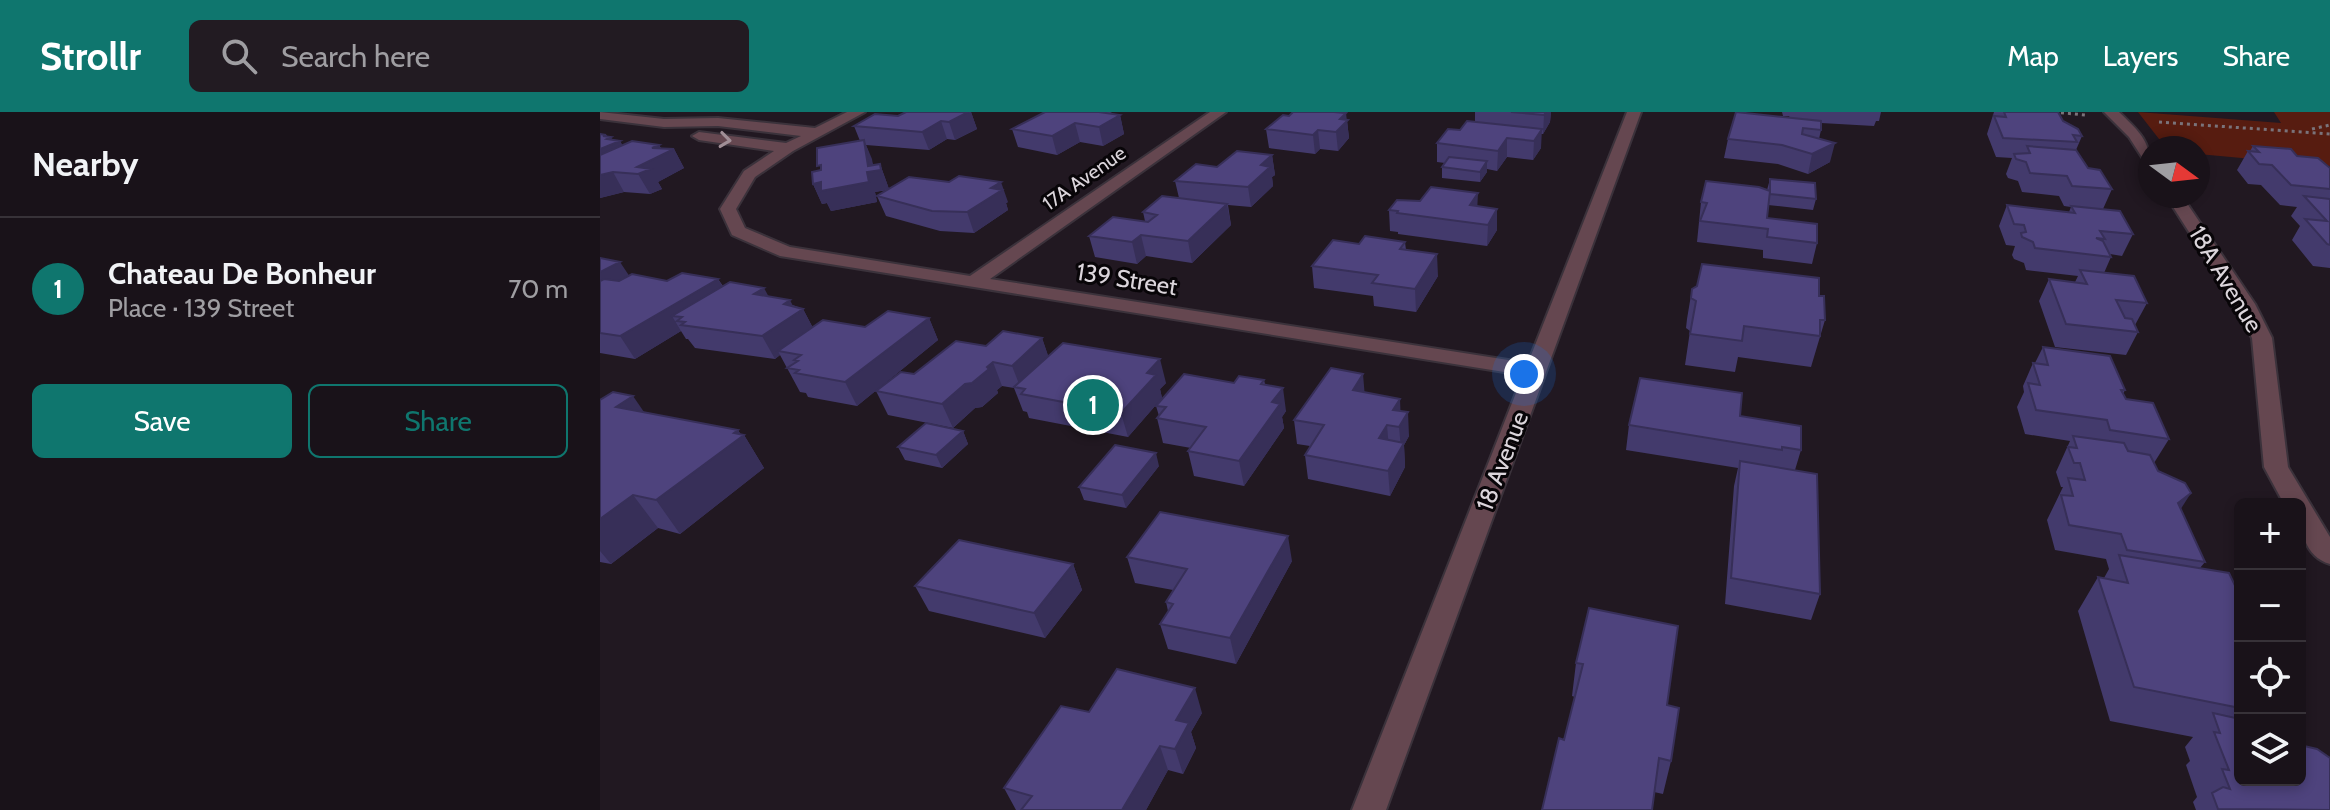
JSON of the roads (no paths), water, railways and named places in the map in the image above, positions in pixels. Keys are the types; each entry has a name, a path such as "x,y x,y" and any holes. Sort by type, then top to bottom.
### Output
{"street":[{"path":"664,123 692,135 788,148 858,112"},
{"name":"17A Avenue","path":"974,281 1219,112"},
{"name":"18 Avenue","path":"1369,810 1634,112"},
{"path":"2111,112 2138,140"},
{"path":"600,115 664,123 718,122 817,133"},
{"name":"139 Street","path":"788,148 749,174 728,209 738,231 786,252 1536,371"},
{"name":"18A Avenue","path":"2182,208 2245,304 2262,338 2276,467 2294,498"},
{"name":"18A Avenue","path":"2306,519 2330,554"}],"place":[{"name":"Chateau De Bonheur","path":"1093,405"}]}
